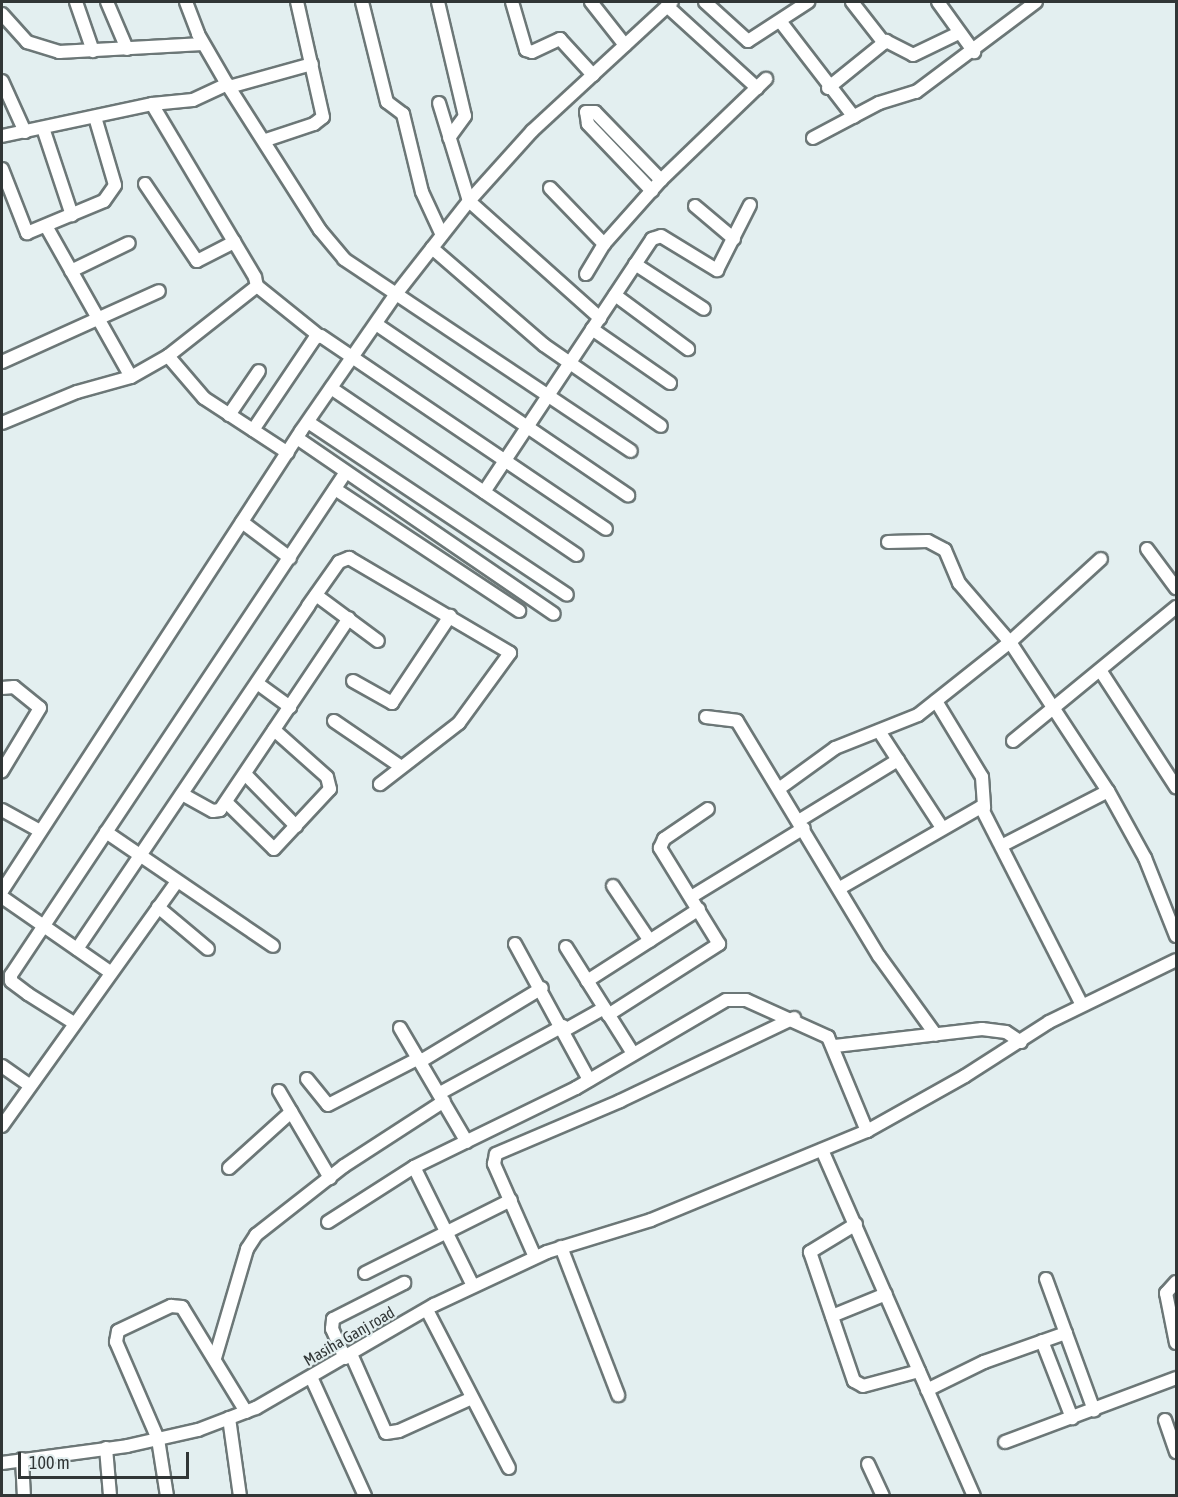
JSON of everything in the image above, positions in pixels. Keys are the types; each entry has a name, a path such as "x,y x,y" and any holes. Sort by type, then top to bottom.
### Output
{"street":[{"path":"76,2 93,51"},
{"path":"107,2 127,49"},
{"path":"186,2 203,44 332,245 396,294 632,451"},
{"path":"266,140 314,124 323,117 297,2"},
{"path":"362,2 387,102 403,114 422,192 442,235"},
{"path":"438,2 465,116 449,138"},
{"path":"512,2 528,51 560,39 593,75"},
{"path":"591,2 625,45"},
{"path":"705,2 748,41 808,2"},
{"path":"852,2 884,43"},
{"path":"938,2 974,52"},
{"path":"813,138 854,117 916,92 974,52 1036,2"},
{"path":"2,891 297,438 396,294 469,201 532,131 670,4 761,84 661,180 604,244 586,274"},
{"path":"780,21 828,88 854,117"},
{"path":"4,22 42,48 93,51 203,44"},
{"path":"828,88 884,43 893,41 913,55 959,33"},
{"path":"2,136 152,104 193,100 228,85 312,64"},
{"path":"2,81 25,132"},
{"path":"439,103 469,201 600,318"},
{"path":"152,104 234,242 257,286 318,335 506,459 606,529"},
{"path":"651,191 588,124 586,112 595,112 661,180"},
{"path":"2,169 23,230 46,226 104,201 115,190 95,117"},
{"path":"43,128 72,215"},
{"path":"145,184 197,261 234,242"},
{"path":"550,188 604,244"},
{"path":"484,492 546,393 600,318 635,264 658,236 717,270 750,205"},
{"path":"695,206 734,239"},
{"path":"46,226 131,377"},
{"path":"71,271 129,243"},
{"path":"432,249 503,313 568,362 661,426"},
{"path":"635,264 704,309"},
{"path":"2,423 77,392 131,377 168,356 257,286"},
{"path":"2,362 159,291"},
{"path":"615,296 688,349"},
{"path":"376,324 628,495"},
{"path":"592,329 670,383"},
{"path":"253,430 318,335"},
{"path":"168,356 195,391 288,453"},
{"path":"229,415 259,371"},
{"path":"331,388 577,555"},
{"path":"308,422 567,596"},
{"path":"297,438 554,614"},
{"path":"74,1023 10,979 346,472"},
{"path":"335,489 519,611"},
{"path":"242,522 290,558"},
{"path":"888,542 928,541 942,548 959,583 1010,642 1108,791 1145,858 1176,936"},
{"path":"1147,549 1176,588"},
{"path":"77,949 141,858 316,595 339,562 349,558 506,647 509,655 459,723 400,766 380,784"},
{"path":"780,788 835,748 905,723 936,701 1010,642 1101,559"},
{"path":"316,595 378,641"},
{"path":"1013,741 1176,607"},
{"path":"353,681 392,703 450,616"},
{"path":"182,794 215,812 226,802 349,618"},
{"path":"1100,670 1176,787"},
{"path":"257,683 290,706"},
{"path":"2,688 15,687 40,708 2,771"},
{"path":"936,701 982,777 984,808 1082,1005"},
{"path":"706,717 737,721 802,824 879,956 936,1035"},
{"path":"334,721 400,766"},
{"path":"226,802 274,849 296,826 331,782 274,730"},
{"path":"879,731 941,826"},
{"path":"691,897 898,760"},
{"path":"245,774 296,826"},
{"path":"1003,845 1108,791"},
{"path":"840,888 941,826 984,808"},
{"path":"214,1358 251,1241 330,1178 442,1097 564,1028 606,1012 718,944 699,909 663,854 661,843 708,809"},
{"path":"2,810 40,831"},
{"path":"106,832 273,946"},
{"path":"2,1126 28,1084 177,882"},
{"path":"613,886 650,941"},
{"path":"2,897 110,972"},
{"path":"158,907 208,949"},
{"path":"587,981 699,909"},
{"path":"515,944 564,1028 589,1080"},
{"path":"566,947 632,1052"},
{"name":"Masiha Ganj road","path":"2,1463 158,1439 246,1412 427,1310 536,1257 561,1247 651,1220 867,1131 1082,1005 1176,960"},
{"path":"307,1079 328,1105 420,1060 542,988"},
{"path":"328,1222 414,1167 589,1080 632,1052 726,1000 746,1000 819,1030 835,1046 867,1131"},
{"path":"536,1257 494,1164 496,1154 620,1101 794,1018"},
{"path":"400,1028 466,1142"},
{"path":"835,1046 996,1029 1021,1042"},
{"path":"2,1066 28,1084"},
{"path":"279,1091 330,1178"},
{"path":"230,1168 291,1112"},
{"path":"822,1150 974,1496"},
{"path":"414,1167 473,1286"},
{"path":"365,1273 511,1200"},
{"path":"856,1224 810,1252 860,1386 919,1371"},
{"path":"561,1247 618,1395"},
{"path":"1046,1279 1094,1410"},
{"path":"1172,1333 1166,1293 1176,1282"},
{"path":"404,1283 333,1319 332,1329 386,1433 470,1399"},
{"path":"832,1316 886,1294"},
{"path":"167,1496 158,1439 116,1342 118,1331 177,1305 188,1312 246,1412"},
{"path":"427,1310 470,1399 509,1468"},
{"path":"927,1390 984,1362 1066,1333"},
{"path":"1042,1341 1072,1418"},
{"path":"311,1377 365,1496"},
{"path":"1005,1442 1176,1378"},
{"path":"229,1418 240,1496"},
{"path":"1165,1420 1176,1452"},
{"path":"106,1448 110,1496"},
{"path":"22,1459 24,1496"},
{"path":"868,1464 883,1496"}]}
